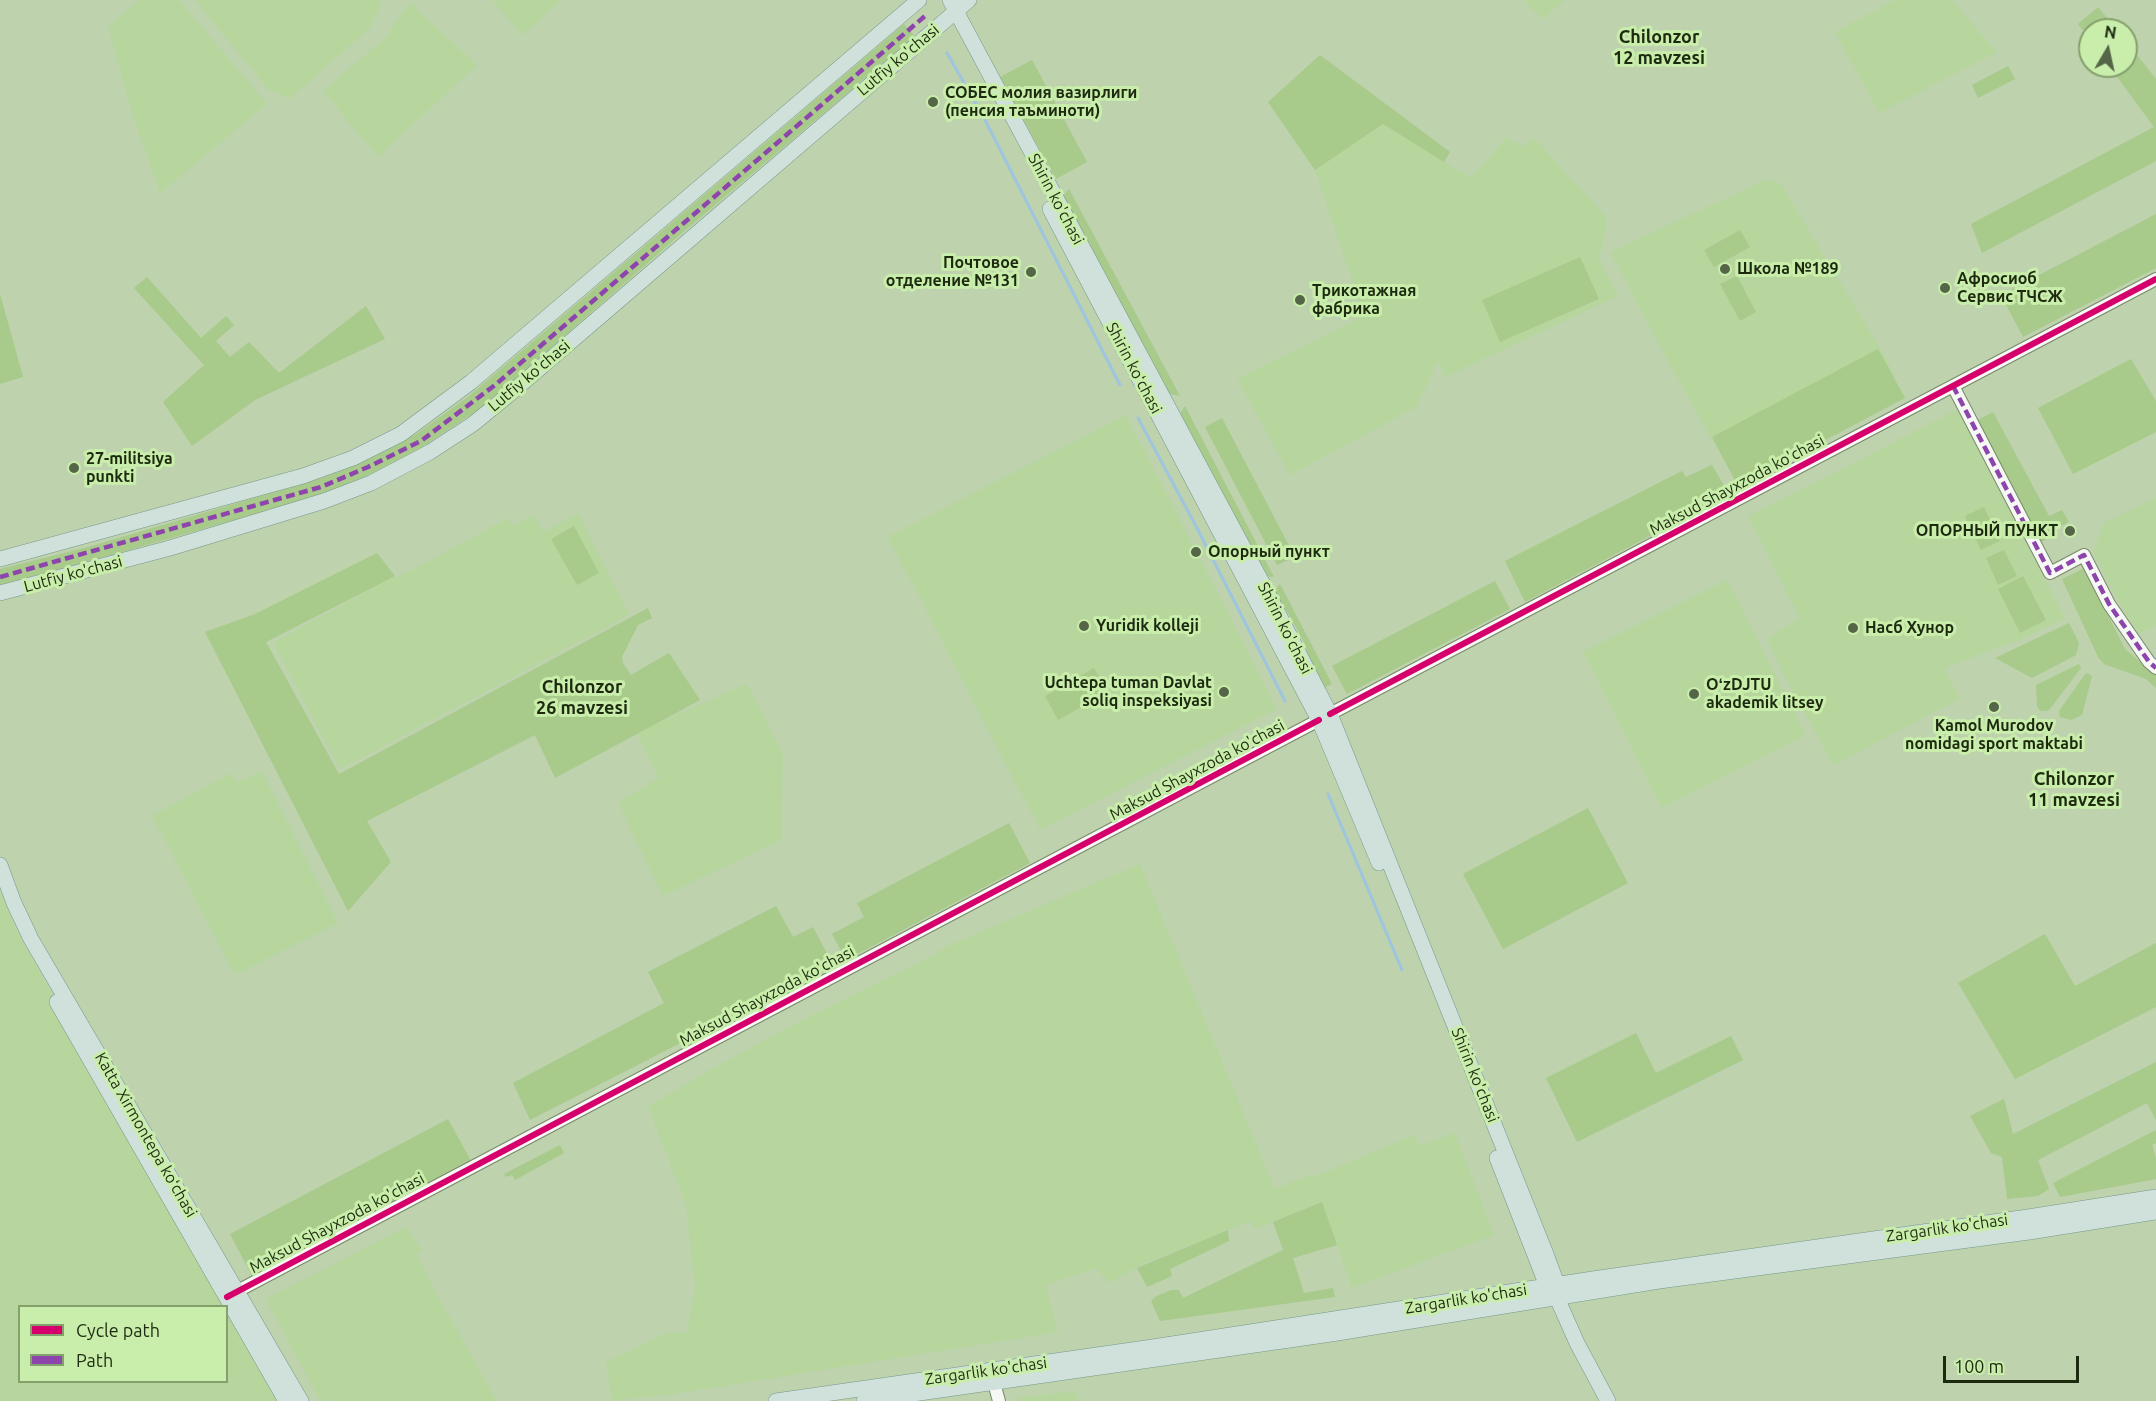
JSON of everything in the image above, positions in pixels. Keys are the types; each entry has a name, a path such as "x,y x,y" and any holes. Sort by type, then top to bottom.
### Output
{"main road":[{"name":"Lutfiy ko'chasi","path":"0,559 303,476 353,458 401,434 471,382 919,0"},
{"name":"Shirin ko'chasi","path":"940,0 952,9 1325,717 1450,1037 1554,1289 1577,1343 1608,1401"},
{"name":"Lutfiy ko'chasi","path":"0,593 170,549 297,510 371,483 430,452 473,424 512,392 952,9 969,0"},
{"name":"Katta Xirmontepa koʻchasi","path":"0,865 31,939 231,1294 286,1401"},
{"name":"Katta Xirmontepa koʻchasi","path":"0,893 21,940 231,1294 301,1401"},
{"name":"Zargarlik ko'chasi","path":"776,1401 1554,1289 2156,1197"},
{"name":"Zargarlik ko'chasi","path":"864,1401 1331,1335 1554,1289 1659,1281 2029,1232 2156,1212"}],"street":[{"name":"Maksud Shayxzoda ko'chasi","path":"231,1294 2156,279"},
{"path":"1953,386 2050,573 2084,555 2109,604 2149,662 2156,668"},
{"path":"994,1383 999,1401"}],"shaded area":[{"path":"139,0 179,0 267,104 160,193 133,116 108,27"},
{"path":"195,0 381,0 381,5 368,30 289,99 268,89"},
{"path":"492,0 562,0 522,35"},
{"path":"1524,0 1565,0 1542,19"},
{"path":"1895,0 1951,0 1997,52 1879,113 1835,32"},
{"path":"410,3 477,65 378,157 323,91 385,38"},
{"path":"2098,7 2107,18 2085,18"},
{"path":"904,24 915,36 682,233 478,410 419,449 325,494 0,587 0,569 88,547 322,478 415,435 469,396"},
{"path":"1320,55 1450,152 1444,162 1383,124 1315,170 1268,102"},
{"path":"2138,56 2156,79 2156,161 1982,253 1971,224 2154,127 2118,78 2138,78"},
{"path":"1032,60 1087,162 1056,179 1000,77"},
{"path":"2008,66 2015,79 1978,98 1972,85"},
{"path":"1383,124 1471,178 1507,137 1523,147 1533,137 1605,216 1606,228 1599,260 1618,296 1445,377 1438,361 1416,407 1290,475 1237,379 1364,316 1315,170"},
{"path":"1766,180 1780,183 1895,376 1727,466 1610,252"},
{"path":"1069,189 1180,396 1166,393 1062,197"},
{"path":"2156,214 2156,268 2023,337 2001,295"},
{"path":"1740,230 1750,247 1714,267 1704,250"},
{"path":"1580,257 1599,299 1500,342 1482,300"},
{"path":"1737,276 1756,312 1740,321 1720,284"},
{"path":"147,277 201,338 226,316 234,325 216,341 230,357 249,342 279,373 366,306 385,339 255,400 192,446 163,402 204,365 134,288"},
{"path":"0,294 23,377 0,384"},
{"path":"1878,349 1905,398 1738,486 1712,437"},
{"path":"2131,359 2156,401 2156,432 2073,474 2038,408"},
{"path":"1185,406 1274,577 1265,576 1179,415"},
{"path":"1958,409 2065,619 2022,639 1944,668 1960,699 1833,765 1767,639 1800,618 1748,516"},
{"path":"1993,412 2049,516 2062,510 2069,522 2055,529 2057,533 2040,543 1978,420"},
{"name":"Yuridik kolleji","path":"1126,415 1277,709 1040,830 888,537"},
{"path":"1222,418 1295,557 1277,565 1205,427"},
{"path":"1712,465 1729,494 1525,602 1505,561 1682,471 1686,477"},
{"path":"2156,498 2156,625 2137,635 2093,552 2104,523"},
{"path":"1984,507 2000,541 1981,550 1965,516"},
{"path":"578,514 629,615 340,769 273,643 391,578 405,574 508,518 513,526 533,515 543,532"},
{"path":"574,526 599,573 577,585 551,539"},
{"path":"2004,550 2017,576 1998,585 1986,558"},
{"path":"377,553 395,576 266,642 339,774 648,608 652,618 638,625 622,657 623,663 631,675 669,653 700,700 555,778 535,735 367,821 391,862 348,911 205,632 255,614"},
{"path":"2084,568 2125,649 2156,675 2156,688 2146,679 2104,664 2098,657 2062,579"},
{"path":"2023,576 2046,620 2020,633 1998,589"},
{"name":"OʻzDJTU akademik litsey","path":"1727,580 1806,735 1661,808 1583,652"},
{"path":"1495,581 1510,609 1347,694 1332,666"},
{"path":"1280,584 1332,684 1324,688 1310,663 1305,644 1287,611 1278,602 1273,592"},
{"path":"2069,623 2079,643 2076,655 2032,678 1995,658"},
{"path":"2079,664 2081,668 2050,709 2040,711 2037,706 2036,685"},
{"path":"1094,668 1108,692 1058,720 1045,696"},
{"path":"2086,673 2092,676 2082,715 2071,720 2060,717 2059,711"},
{"path":"747,684 783,755 781,840 663,896 618,803 659,778 636,732"},
{"path":"262,772 338,923 235,975 152,816 231,773 236,782"},
{"path":"1588,808 1628,883 1503,949 1463,874"},
{"path":"1009,823 1030,863 846,960 832,934 864,917 857,903"},
{"path":"1140,864 1275,1189 1312,1174 1314,1177 1414,1135 1419,1146 1455,1133 1494,1235 1352,1288 1322,1202 1254,1229 1250,1221 1147,1262 1108,1283 1097,1268 1045,1285 1058,1332 680,1393 612,1401 606,1362 664,1334 687,1332 695,1288 686,1205 648,1107 802,1020 936,954 947,946"},
{"path":"0,893 21,940 286,1401 0,1401"},
{"path":"776,906 793,937 813,927 833,965 530,1120 513,1083 664,1003 648,972"},
{"path":"2045,934 2075,986 2156,943 2156,1007 2015,1079 1958,983"},
{"path":"1636,1033 1656,1073 1731,1036 1743,1060 1577,1142 1546,1078"},
{"path":"2156,1062 2156,1120 2147,1103 2038,1160 2049,1189 2038,1196 2007,1199 2002,1157 1991,1153 1970,1116 2004,1099 2013,1134"},
{"path":"448,1119 471,1161 252,1276 230,1234"},
{"path":"2156,1130 2156,1143 2152,1145 2156,1158 2156,1179 2060,1197 2053,1183"},
{"path":"560,1145 564,1153 515,1180 512,1175 506,1177 504,1174"},
{"path":"1322,1202 1337,1245 1293,1258 1304,1293 1333,1288 1335,1297 1160,1321 1151,1301 1157,1296 1171,1290 1179,1290 1183,1298 1283,1250 1273,1222"},
{"path":"407,1227 421,1250 416,1254 434,1290 497,1401 321,1401 265,1299"},
{"path":"1228,1230 1229,1241 1170,1269 1172,1276 1147,1287 1137,1268"},
{"path":"1075,1391 1080,1401 1018,1401 1017,1398"}],"waterway":[{"path":"947,53 976,104"},
{"path":"985,120 1120,385"},
{"path":"1138,418 1285,701"},
{"path":"1328,794 1402,970"}],"marked path":[{"path":"0,577 321,487 421,441 495,385 925,16"},
{"path":"1953,386 2050,573 2084,555 2109,604 2149,662 2156,668"}],"cycle path":[{"path":"1330,714 2156,279"},
{"path":"227,1297 1319,720"}],"place":[{"name":"СОБЕС молия вазирлиги (пенсия таъминоти)","path":"933,102"},
{"name":"Школа №189","path":"1725,269"},
{"name":"Почтовое отделение №131","path":"1031,272"},
{"name":"Афросиоб Сервис ТЧСЖ","path":"1945,288"},
{"name":"Трикотажная фабрика","path":"1300,300"},
{"name":"27-militsiya punkti","path":"74,468"},
{"name":"ОПОРНЫЙ ПУНКТ","path":"2070,531"},
{"name":"Опорный пункт","path":"1196,552"},
{"name":"Yuridik kolleji","path":"1084,626"},
{"name":"Насб Хунор","path":"1853,628"},
{"name":"Uchtepa tuman Davlat soliq inspeksiyasi","path":"1224,692"},
{"name":"OʻzDJTU akademik litsey","path":"1694,694"},
{"name":"Kamol Murodov nomidagi sport maktabi","path":"1994,707"}],"district":[{"name":"Chilonzor 12 mavzesi","path":"1659,47"},
{"name":"Chilonzor 26 mavzesi","path":"582,697"},
{"name":"Chilonzor 11 mavzesi","path":"2074,789"}]}
